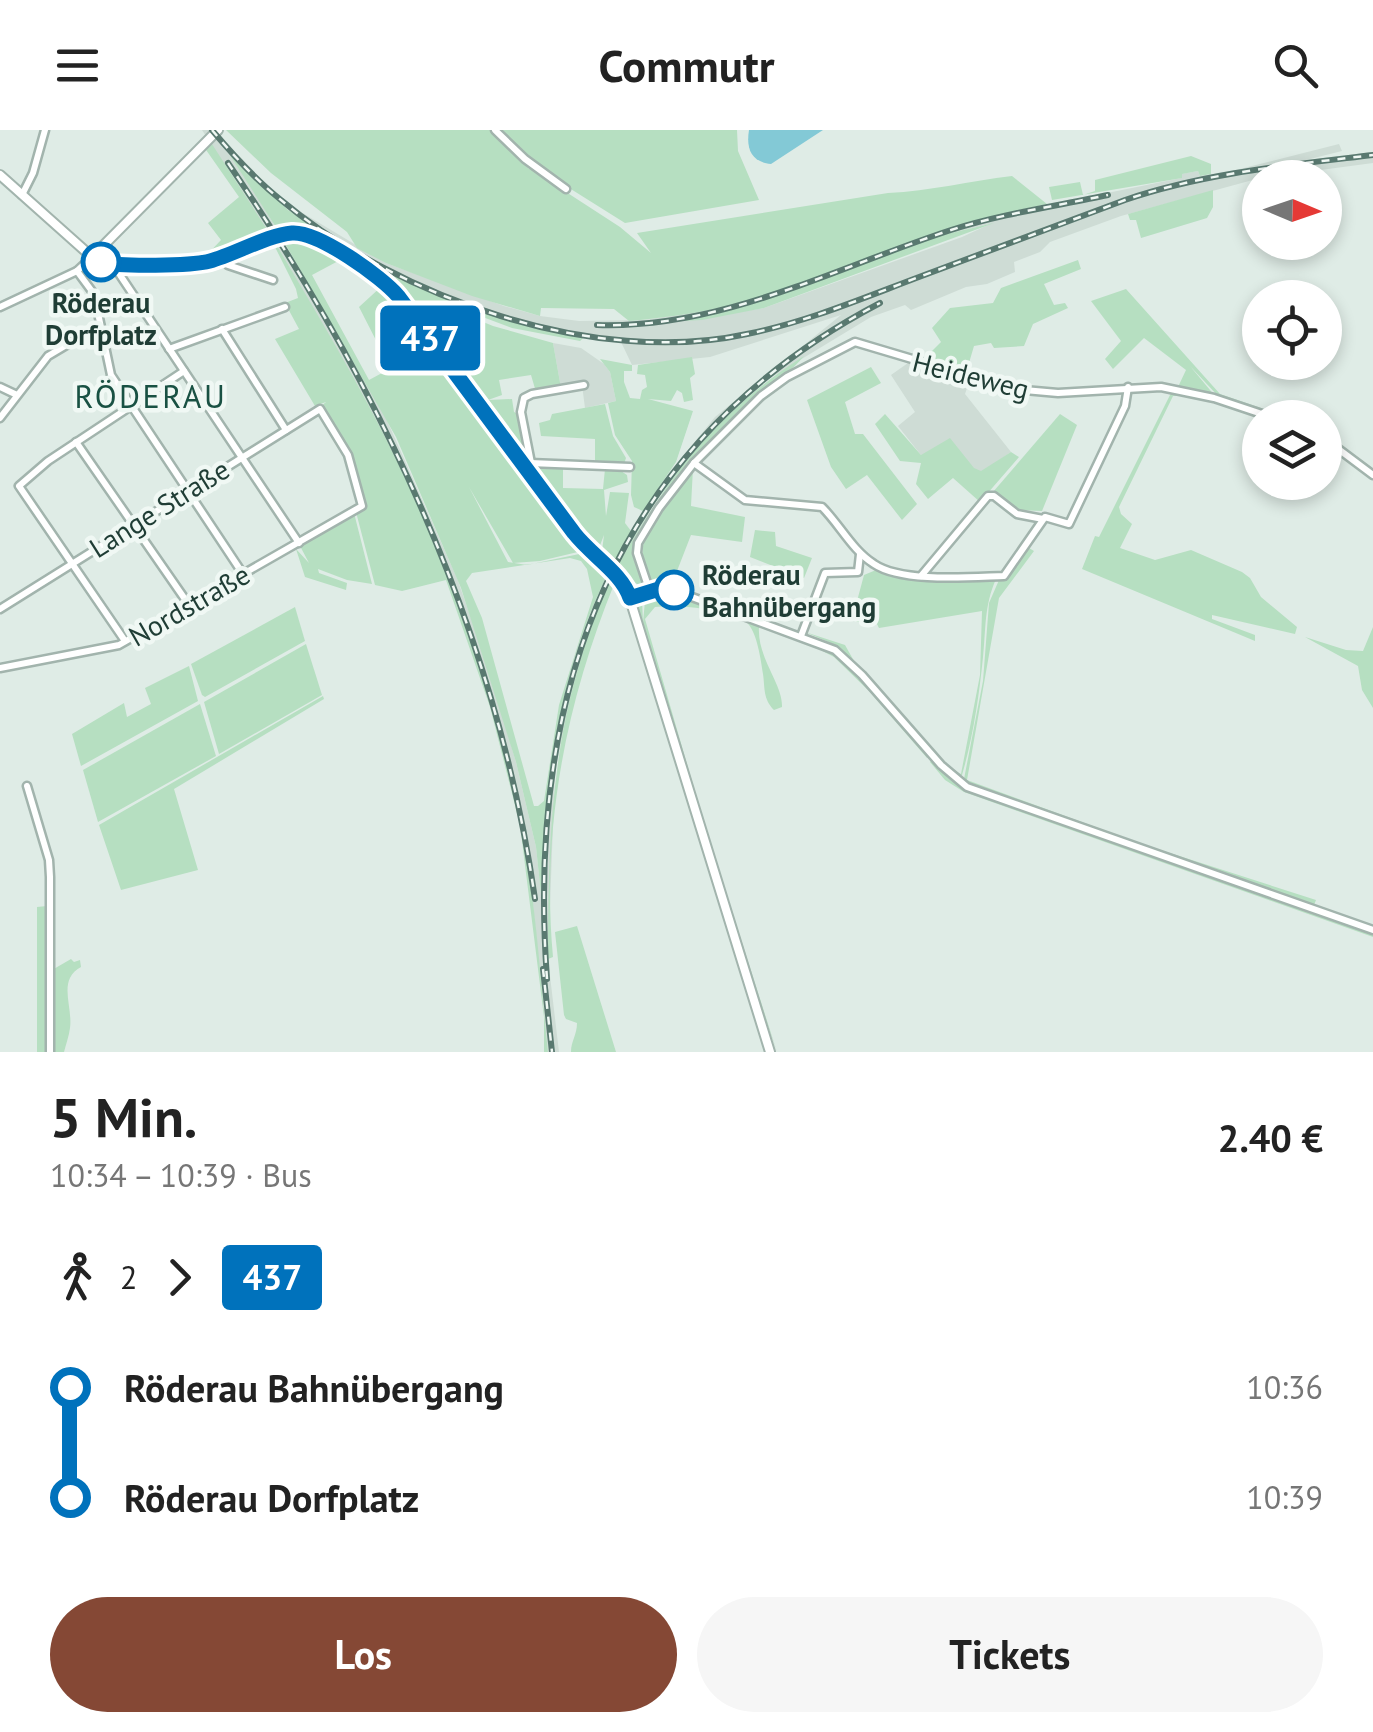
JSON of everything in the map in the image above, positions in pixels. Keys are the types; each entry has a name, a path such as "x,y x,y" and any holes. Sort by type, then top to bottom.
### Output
{"street":[{"path":"22,195 33,174 45,130"},
{"path":"0,307 77,271 218,130"},
{"path":"495,130 566,188"},
{"path":"0,175 92,258 106,264 202,262 283,235 306,235 391,288 528,465 587,549 622,580 770,1052"},
{"path":"222,257 228,264 272,280"},
{"path":"118,264 120,275 299,543"},
{"path":"77,271 94,294 110,373 242,574"},
{"path":"169,349 285,306"},
{"path":"0,418 48,356 100,325"},
{"path":"222,328 286,430"},
{"name":"Heideweg","path":"694,463 761,396 787,377 855,342 1013,389 1058,393 1128,387 1178,390 1242,409"},
{"path":"125,641 20,492 20,483 184,371"},
{"path":"528,465 524,398 584,385"},
{"path":"0,387 17,396"},
{"path":"921,576 988,496 994,496 1017,514 1048,516 1069,524 1125,406 1128,387"},
{"name":"Lange Straße","path":"0,610 320,409 348,455 363,504"},
{"path":"76,442 189,605"},
{"path":"1342,451 1373,475"},
{"path":"650,592 638,543 694,463 745,500 822,506 860,554 892,572 1004,576 1043,518"},
{"path":"528,465 630,467"},
{"name":"Nordstraße","path":"0,668 118,645 363,504"},
{"path":"858,572 860,554"},
{"path":"801,636 826,573 868,571 874,565"},
{"path":"630,598 674,590 827,646 848,660 941,765 967,788 1373,930"},
{"path":"27,786 50,878 50,1052"}],"shaded area":[{"path":"202,130 214,130 271,189 301,212 386,263 504,306 579,321 644,320 710,310 755,299 969,221 1181,178 1181,174 1198,171 1200,176 1242,168 1242,183 1121,216 1050,242 1040,252 1014,262 1015,272 987,284 966,287 911,310 905,305 871,317 762,383 708,433 665,486 616,569 576,674 555,771 548,959 559,1052 548,1052 530,875 503,744 451,588 414,498 363,395 276,244","holes":["233,160 295,215 403,280 491,316 551,332 621,342 632,365 710,357 841,315 715,417 655,491 608,573 579,646 554,742 545,819 543,912 536,847 516,762 457,578 385,416","990,224 764,308 682,321 766,300 942,235"]},
{"path":"1339,144 1342,151 1306,160 1276,160"},
{"path":"1373,152 1373,163 1342,167 1342,160 1306,160"},
{"path":"553,343 581,348 604,364 610,372 616,401 585,408 582,385 561,388"},
{"path":"908,363 970,379 965,394 1011,452 982,472 921,455 898,426 915,412 891,375"}],"green space":[{"path":"226,130 490,130 529,169 533,160 500,130 737,130 738,151 759,200 625,223 566,186 563,190 620,227 651,253 637,233 1012,176 1047,204 973,222 725,307 629,321 614,309 541,308 540,316 472,296 357,248 347,232 271,173"},
{"path":"210,141 270,234 203,259 221,240 208,223 239,197 204,147"},
{"path":"229,154 288,210 329,236 326,241 301,229 279,232"},
{"path":"1191,156 1211,164 1211,174 1200,176 1198,171 1182,174 1182,178 1084,195 1095,191 1095,180"},
{"path":"1080,182 1083,195 1052,200 1049,187"},
{"path":"1213,190 1213,207 1207,218 1141,238 1136,220 1130,220 1128,214"},
{"path":"994,223 764,308 702,320 663,322 746,306 942,235"},
{"path":"332,238 391,272 453,300 516,323 583,338 580,341 512,328 440,301 410,304 384,277 330,244"},
{"path":"305,239 342,259 312,275 369,380 395,366 387,350 382,352 359,307 383,285 582,551 472,573 466,581 482,618 534,806 544,801 559,705 593,597 587,569 581,561 570,558 534,563 584,553 608,573 590,614 564,697 550,781 543,913 536,847 516,762 461,588 396,437 283,240","holes":["469,487 513,563 508,562"]},
{"path":"276,244 394,455 448,577 478,661 521,822 535,920 548,1052 544,1052 544,1017 520,825 490,707 446,580 402,591 375,585 356,512 365,504 351,459 320,407 326,402 315,406 275,339 299,329 285,303 298,298 296,289"},
{"path":"1078,260 1081,269 1044,284 1054,305 1065,303 1068,308 1033,324 1024,346 974,346 966,373 922,361 941,342 932,328 950,308 993,303 1001,288"},
{"path":"1126,289 1220,394 1242,404 1219,397 1190,366 1215,396 1178,387 1186,370 1144,338 1113,369 1105,359 1121,341 1091,301"},
{"path":"430,305 444,306 493,326 553,343 561,388 536,392 531,375 499,380 502,395 488,400 512,399 514,412 520,415 527,459 522,458 431,334"},
{"path":"804,356 713,439 646,525 634,543 646,586 641,587 622,569 616,569 654,506 696,450 745,400"},
{"path":"692,357 693,400 684,402 677,390 671,401 648,399 693,411 676,462 643,511 634,507 632,461 615,435 608,403 616,401 610,372 600,359 632,365 632,371 624,371 624,382 630,398 640,399 647,387 645,375 637,374 638,365"},
{"path":"871,367 881,383 845,402 855,434 863,434 917,504 902,520 867,475 846,489 831,467 807,400"},
{"path":"1172,391 1212,399 1242,409 1192,396 1173,396 1119,507 1132,524 1120,548 1155,560 1191,550 1242,572 1261,597 1297,627 1295,634 1212,615 1212,619 1255,635 1255,641 1082,569 1095,536 1099,537"},
{"path":"605,404 613,436 626,458 624,464 595,464 595,439 541,436 539,423 550,420 552,414"},
{"path":"885,414 921,455 950,438 974,468 981,471 1011,452 1019,457 980,502 953,478 928,499 916,484 921,463 900,461 875,424"},
{"path":"1060,414 1077,425 1042,511 1018,510 993,492"},
{"path":"531,466 563,467 563,488 603,489 605,469 618,469 627,475 628,482 604,490 606,516 610,492 629,493 625,523 631,531 615,561 602,551 604,535 597,553 587,545"},
{"path":"693,468 691,506 745,517 742,542 691,535 677,571 668,570 664,583 674,585 655,587 645,571 645,539 660,509"},
{"path":"354,513 372,584 318,569 319,573 347,583 346,590 305,577 296,549 309,563 300,546"},
{"path":"755,530 775,532 776,546 812,558 804,578 750,557"},
{"path":"1029,548 1034,551 999,598 967,780 1142,844 1316,900 1314,905 966,783 983,681 989,603 999,580 1009,575"},
{"path":"876,570 918,578 996,579 987,608 983,657 977,702 962,775 956,777 838,646 805,632 845,645 854,661 948,767 961,774 980,675 982,611 879,628 876,622 857,622 853,616 864,575"},
{"path":"612,576 615,582 583,673 561,766 551,861 553,957 548,959 550,858 558,764 577,672"},
{"path":"656,594 694,601 750,619 806,641 841,659 929,756 834,657 803,641 759,627 762,649 781,698 782,707 774,710 766,697 756,639 746,622 715,611 676,606 655,607 645,619 707,833 777,1052 748,968 772,1052 636,608 642,599 643,622 645,601 658,596 644,598"},
{"path":"295,607 305,641 205,697 202,695 191,664"},
{"path":"1373,627 1373,708 1362,690 1358,666 1305,637 1346,650 1363,651"},
{"path":"306,644 322,695 219,754 204,702"},
{"path":"189,666 198,701 81,766 72,734 124,703 127,717 151,704 145,688"},
{"path":"323,696 324,699 174,789 198,870 121,890 99,825"},
{"path":"200,704 216,756 98,822 83,770"},
{"path":"932,760 966,790 1373,937 964,792 945,780"},
{"path":"47,906 47,1052 37,1052 37,907"},
{"path":"577,926 616,1052 571,1052 577,1023 564,1015 555,932"},
{"path":"71,959 80,960 81,967 68,986 70,1031 64,1052 53,1052 52,970"}],"water":[{"path":"749,130 823,130 771,164 759,161 751,153"}],"railway":[{"path":"212,130 281,200 328,235 382,267 501,316 564,332 627,341 688,342 769,329 834,309 1155,191 1248,171 1373,155"},
{"path":"228,163 334,334 424,514 492,703 517,800 535,899"},
{"path":"597,325 644,324 734,307 951,230 1108,195"},
{"path":"547,979 544,873 553,772 573,675 606,586 652,502 712,427 788,360 880,303"},
{"path":"543,969 552,1052"}],"bus line":[{"name":"437","path":"101,262 202,262 290,233 306,235 326,245 384,281 398,296 574,533 594,557 622,580 630,598 659,589 674,590"}],"place":[{"name":"Röderau Dorfplatz","path":"101,262"},
{"name":"Röderau Bahnübergang","path":"674,590"}],"district":[{"name":"RÖDERAU","path":"151,396"}]}
